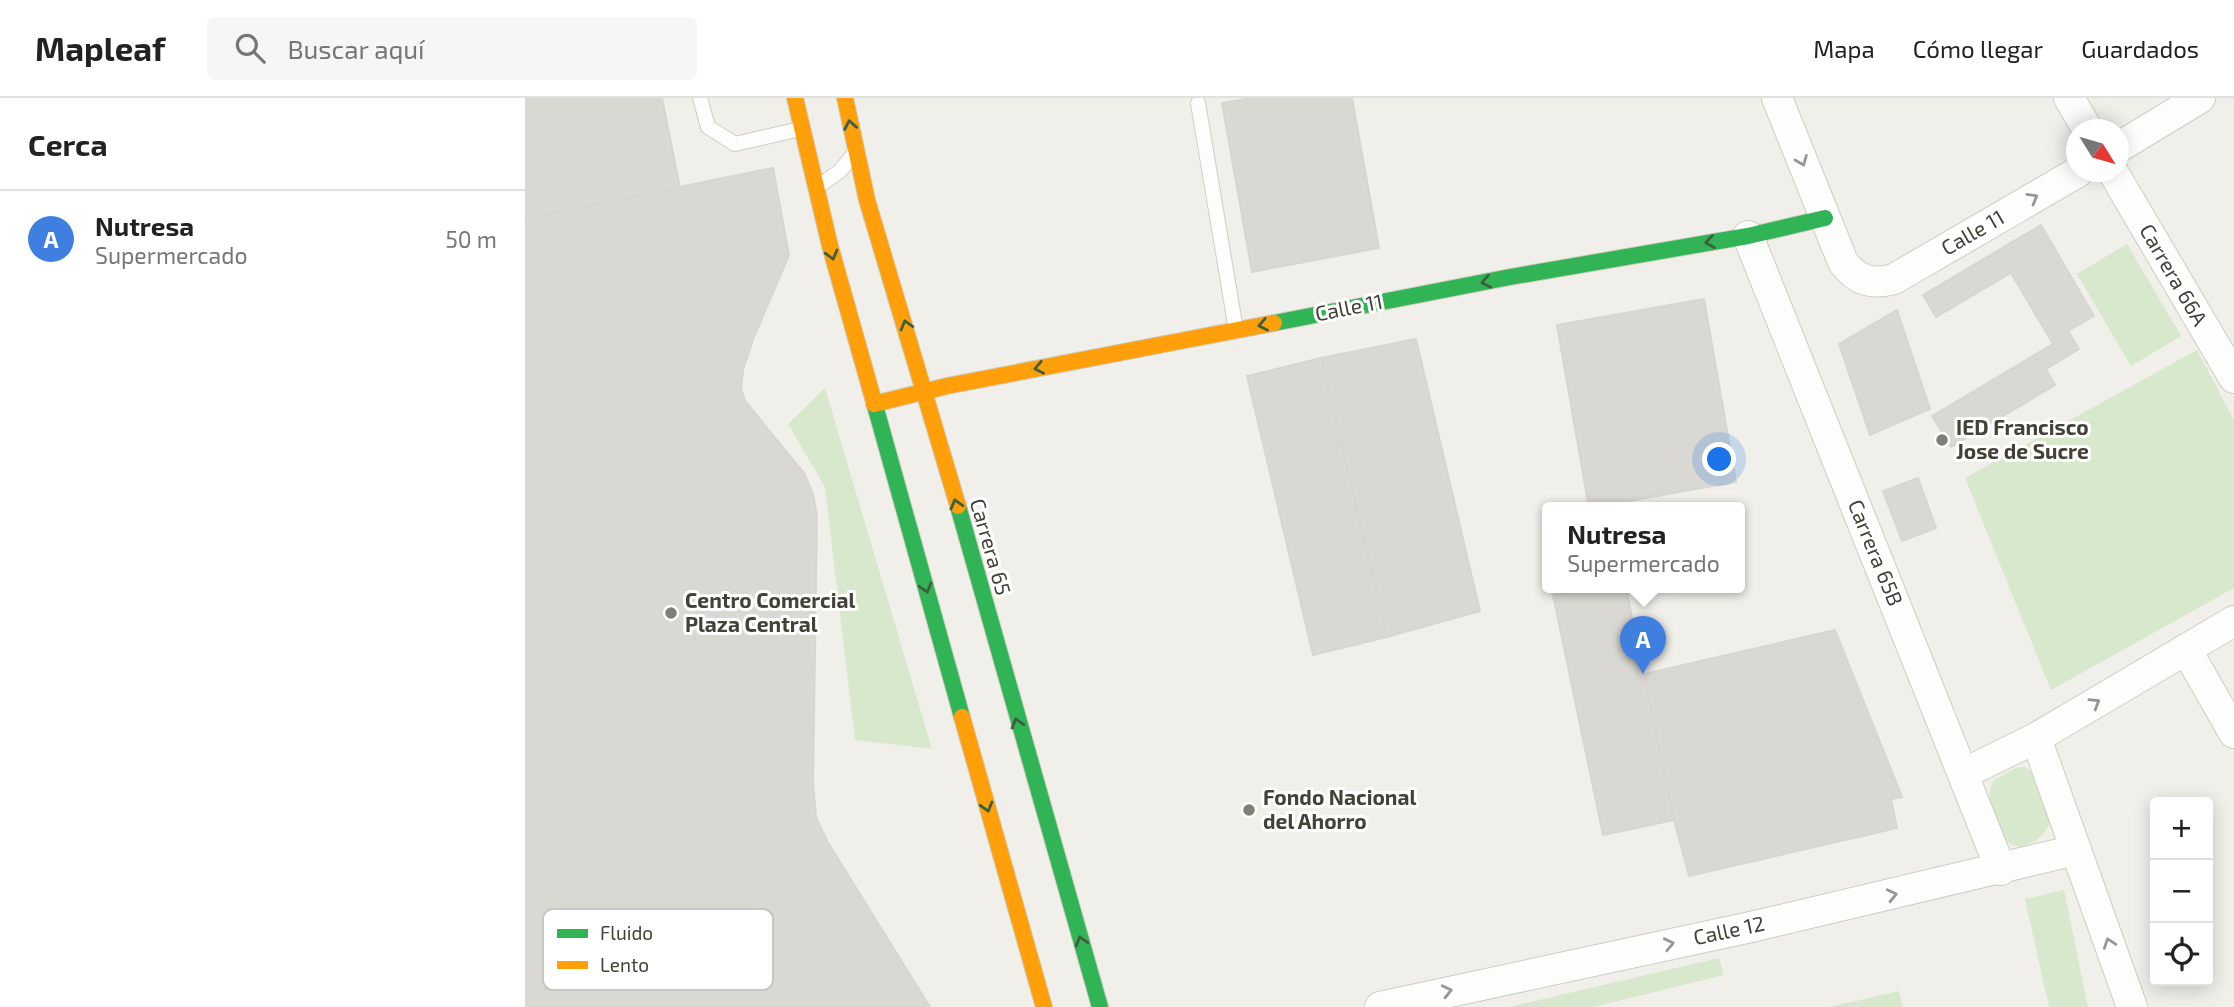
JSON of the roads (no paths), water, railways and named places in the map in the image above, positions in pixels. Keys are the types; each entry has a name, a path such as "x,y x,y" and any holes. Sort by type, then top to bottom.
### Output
{"street":[{"path":"795,98 815,189 1044,1007"},
{"name":"Carrera 65","path":"845,98 855,152 1100,1007"},
{"path":"1777,98 1825,218"},
{"path":"2069,98 2081,119"},
{"path":"2129,141 2200,98"},
{"name":"Calle 11","path":"874,404 925,391 1236,330 1510,277 1748,236 1825,218 1843,262 1852,274 1865,281 1879,283 1894,279 2066,179"},
{"name":"Carrera 66A","path":"2119,182 2234,378"},
{"name":"Carrera 65B","path":"1748,236 2001,870"},
{"path":"1963,774 2036,738 2234,621"},
{"path":"2186,649 2234,733"},
{"path":"2036,738 2132,1007"},
{"name":"Calle 12","path":"1381,1007 2001,870 2076,850"}],"lane":[{"path":"701,98 708,127 735,144 801,128"},
{"path":"1198,103 1236,330"},
{"path":"815,189 840,171 855,152"}],"place":[{"name":"IED Francisco Jose de Sucre","path":"1942,440"},
{"name":"Centro Comercial Plaza Central","path":"671,613"},
{"name":"Nutresa","path":"1643,674"},
{"name":"Fondo Nacional del Ahorro","path":"1249,810"}]}
